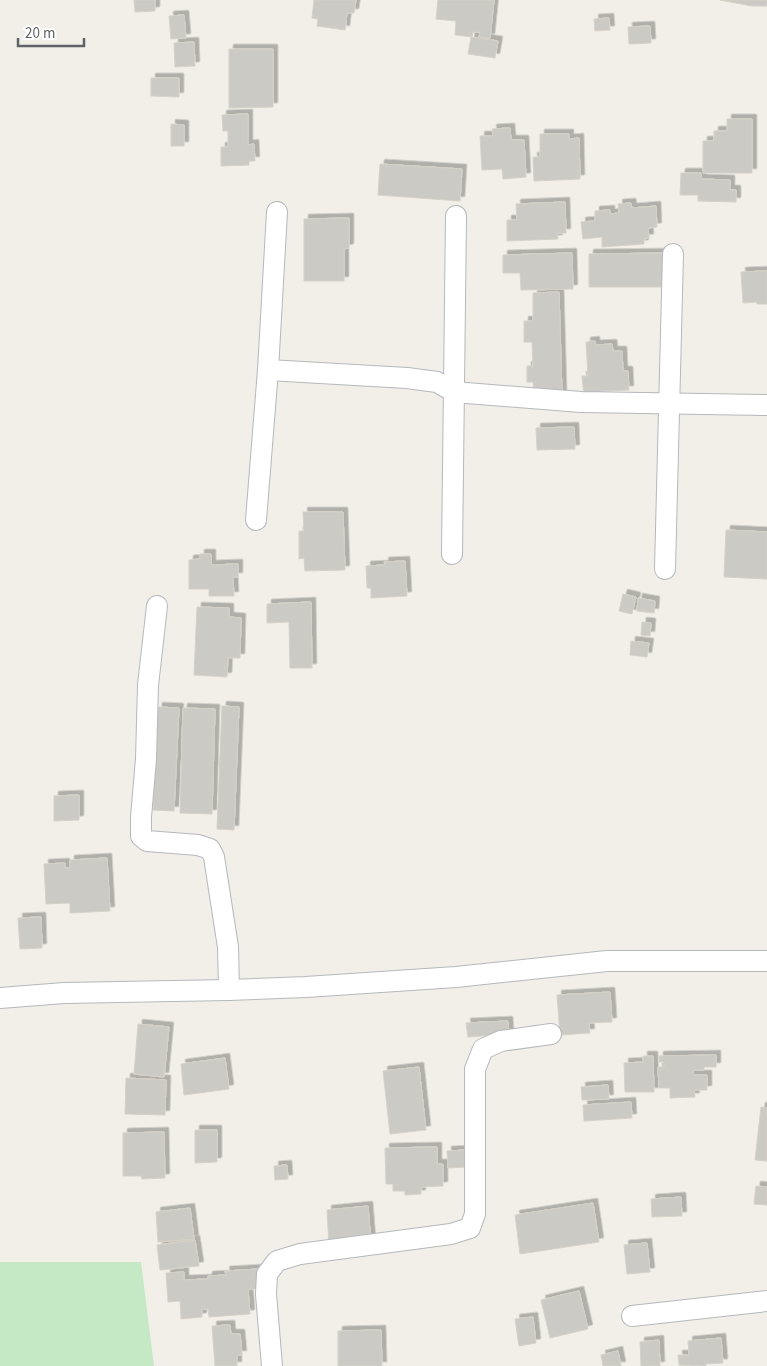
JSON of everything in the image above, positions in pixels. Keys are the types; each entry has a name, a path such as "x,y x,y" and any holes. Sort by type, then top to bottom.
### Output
{"street":[{"path":"256,520 268,370 277,212"},
{"path":"452,554 456,216"},
{"path":"665,569 673,254"},
{"path":"268,370 437,382 454,392 580,402 767,405"},
{"path":"157,606 148,685 141,836 147,841 198,845 210,849 214,856 228,947 229,990"},
{"path":"0,998 64,993 229,990 456,977 606,961 767,962"},
{"path":"272,1366 266,1294 267,1274 277,1261 300,1254 451,1234 470,1228 475,1214 475,1069 483,1049 501,1041 551,1034"},
{"path":"632,1316 767,1301"}],"green space":[{"path":"0,1262 141,1262 154,1366 0,1366"}],"building":[{"path":"134,0 155,0 155,11 135,12"},
{"path":"314,0 356,0 354,13 347,13 345,30 317,26 318,19 312,18"},
{"path":"438,0 494,0 490,38 479,37 480,32 473,32 472,37 455,35 456,21 436,19"},
{"path":"720,0 767,0 767,6 752,6"},
{"path":"184,15 186,38 171,39 169,16"},
{"path":"609,18 610,30 595,31 594,19"},
{"path":"650,26 651,43 629,44 628,27"},
{"path":"471,37 498,41 495,58 468,54"},
{"path":"194,42 195,66 175,67 174,43"},
{"path":"229,49 273,49 273,107 229,108"},
{"path":"151,78 179,78 179,97 151,96"},
{"path":"248,114 248,145 254,144 255,161 249,161 249,165 221,166 221,147 228,147 228,131 223,131 222,115"},
{"path":"727,119 752,119 752,173 703,173 703,141 714,141 714,131 727,131"},
{"path":"171,124 184,125 184,146 171,146"},
{"path":"510,128 511,140 524,140 526,177 503,179 502,169 482,170 480,136 493,136 492,129"},
{"path":"540,134 569,134 569,139 579,138 580,179 534,181 533,157 540,157"},
{"path":"380,164 462,169 460,201 378,195"},
{"path":"681,173 701,173 701,179 730,180 730,190 736,190 736,202 698,201 698,195 680,195"},
{"path":"565,202 566,233 557,233 558,239 507,241 507,220 517,220 516,204"},
{"path":"631,203 632,208 656,206 657,227 648,228 649,238 644,239 644,244 602,247 602,237 583,239 581,222 595,221 595,211 610,210 610,214 619,213 618,204"},
{"path":"349,218 349,248 344,249 344,281 304,281 304,219"},
{"path":"572,253 573,289 521,290 520,273 503,273 503,255"},
{"path":"669,253 669,287 589,287 589,254"},
{"path":"767,271 767,304 757,304 757,302 743,303 741,272"},
{"path":"559,292 562,395 534,396 533,382 527,382 527,366 533,366 532,342 524,342 524,321 533,321 533,293"},
{"path":"595,341 595,345 612,344 613,351 622,351 623,371 628,371 629,390 600,391 600,395 584,396 582,376 588,376 586,342"},
{"path":"574,427 575,449 537,450 536,428"},
{"path":"303,512 343,512 345,570 305,571 304,558 299,559 299,531 304,531"},
{"path":"726,530 767,532 767,579 724,577"},
{"path":"200,554 211,554 211,565 238,564 238,577 233,577 234,596 209,596 209,589 189,589 189,560 200,559"},
{"path":"405,561 407,596 371,598 371,588 367,588 366,566 385,565 384,562"},
{"path":"623,594 636,597 632,614 619,611"},
{"path":"638,598 655,601 654,613 637,611"},
{"path":"311,602 312,668 290,668 289,622 267,623 267,604"},
{"path":"197,607 229,608 229,617 241,618 240,658 228,658 227,677 194,675"},
{"path":"642,622 651,623 650,636 641,635"},
{"path":"631,641 649,643 647,657 630,655"},
{"path":"222,706 239,707 234,830 217,829"},
{"path":"158,707 179,708 174,811 153,810"},
{"path":"183,708 215,709 212,814 180,813"},
{"path":"79,795 79,820 54,821 54,796"},
{"path":"107,858 110,911 70,913 70,903 46,904 44,864 65,863 65,868 70,868 70,860"},
{"path":"41,917 42,948 20,949 18,918"},
{"path":"610,992 612,1022 589,1023 590,1033 560,1035 557,995"},
{"path":"508,1021 509,1034 468,1037 466,1023"},
{"path":"138,1024 169,1027 164,1077 134,1074"},
{"path":"716,1055 716,1067 704,1067 704,1070 693,1070 693,1075 707,1075 707,1090 694,1090 695,1097 670,1098 670,1088 659,1088 658,1067 664,1067 664,1062 659,1062 659,1056"},
{"path":"643,1056 653,1056 654,1092 625,1092 624,1063 643,1062"},
{"path":"225,1058 229,1089 184,1095 181,1064"},
{"path":"419,1067 426,1130 390,1134 383,1071"},
{"path":"126,1078 166,1080 165,1115 125,1114"},
{"path":"608,1085 609,1099 582,1100 581,1087"},
{"path":"631,1102 632,1118 584,1121 583,1105"},
{"path":"761,1107 767,1108 767,1161 755,1160"},
{"path":"195,1130 217,1130 217,1162 195,1163"},
{"path":"164,1132 165,1178 142,1179 141,1176 123,1176 123,1133"},
{"path":"437,1147 437,1164 443,1164 443,1186 421,1187 421,1194 405,1195 405,1191 393,1191 393,1184 386,1184 385,1148"},
{"path":"467,1150 468,1167 448,1168 447,1151"},
{"path":"287,1165 288,1179 275,1180 274,1166"},
{"path":"756,1186 767,1187 767,1205 754,1204"},
{"path":"681,1197 682,1216 652,1217 651,1199"},
{"path":"593,1203 599,1242 520,1254 515,1215"},
{"path":"368,1206 371,1244 329,1247 327,1210"},
{"path":"190,1208 194,1239 158,1242 156,1212"},
{"path":"195,1240 199,1266 160,1270 157,1245"},
{"path":"647,1243 650,1272 627,1274 624,1245"},
{"path":"259,1269 260,1289 248,1289 250,1314 209,1317 208,1309 202,1309 202,1317 181,1319 180,1301 168,1302 166,1273 184,1272 184,1280 208,1279 208,1276 226,1275 225,1271"},
{"path":"579,1291 588,1329 550,1338 541,1300"},
{"path":"533,1317 536,1343 519,1346 515,1319"},
{"path":"230,1325 231,1334 240,1334 242,1355 237,1355 237,1366 215,1366 212,1326"},
{"path":"381,1330 382,1366 338,1366 338,1331"},
{"path":"721,1338 723,1363 706,1364 706,1366 679,1365 678,1355 689,1355 688,1341"},
{"path":"659,1340 660,1366 641,1366 640,1342"},
{"path":"618,1351 621,1366 603,1366 601,1355"}]}
